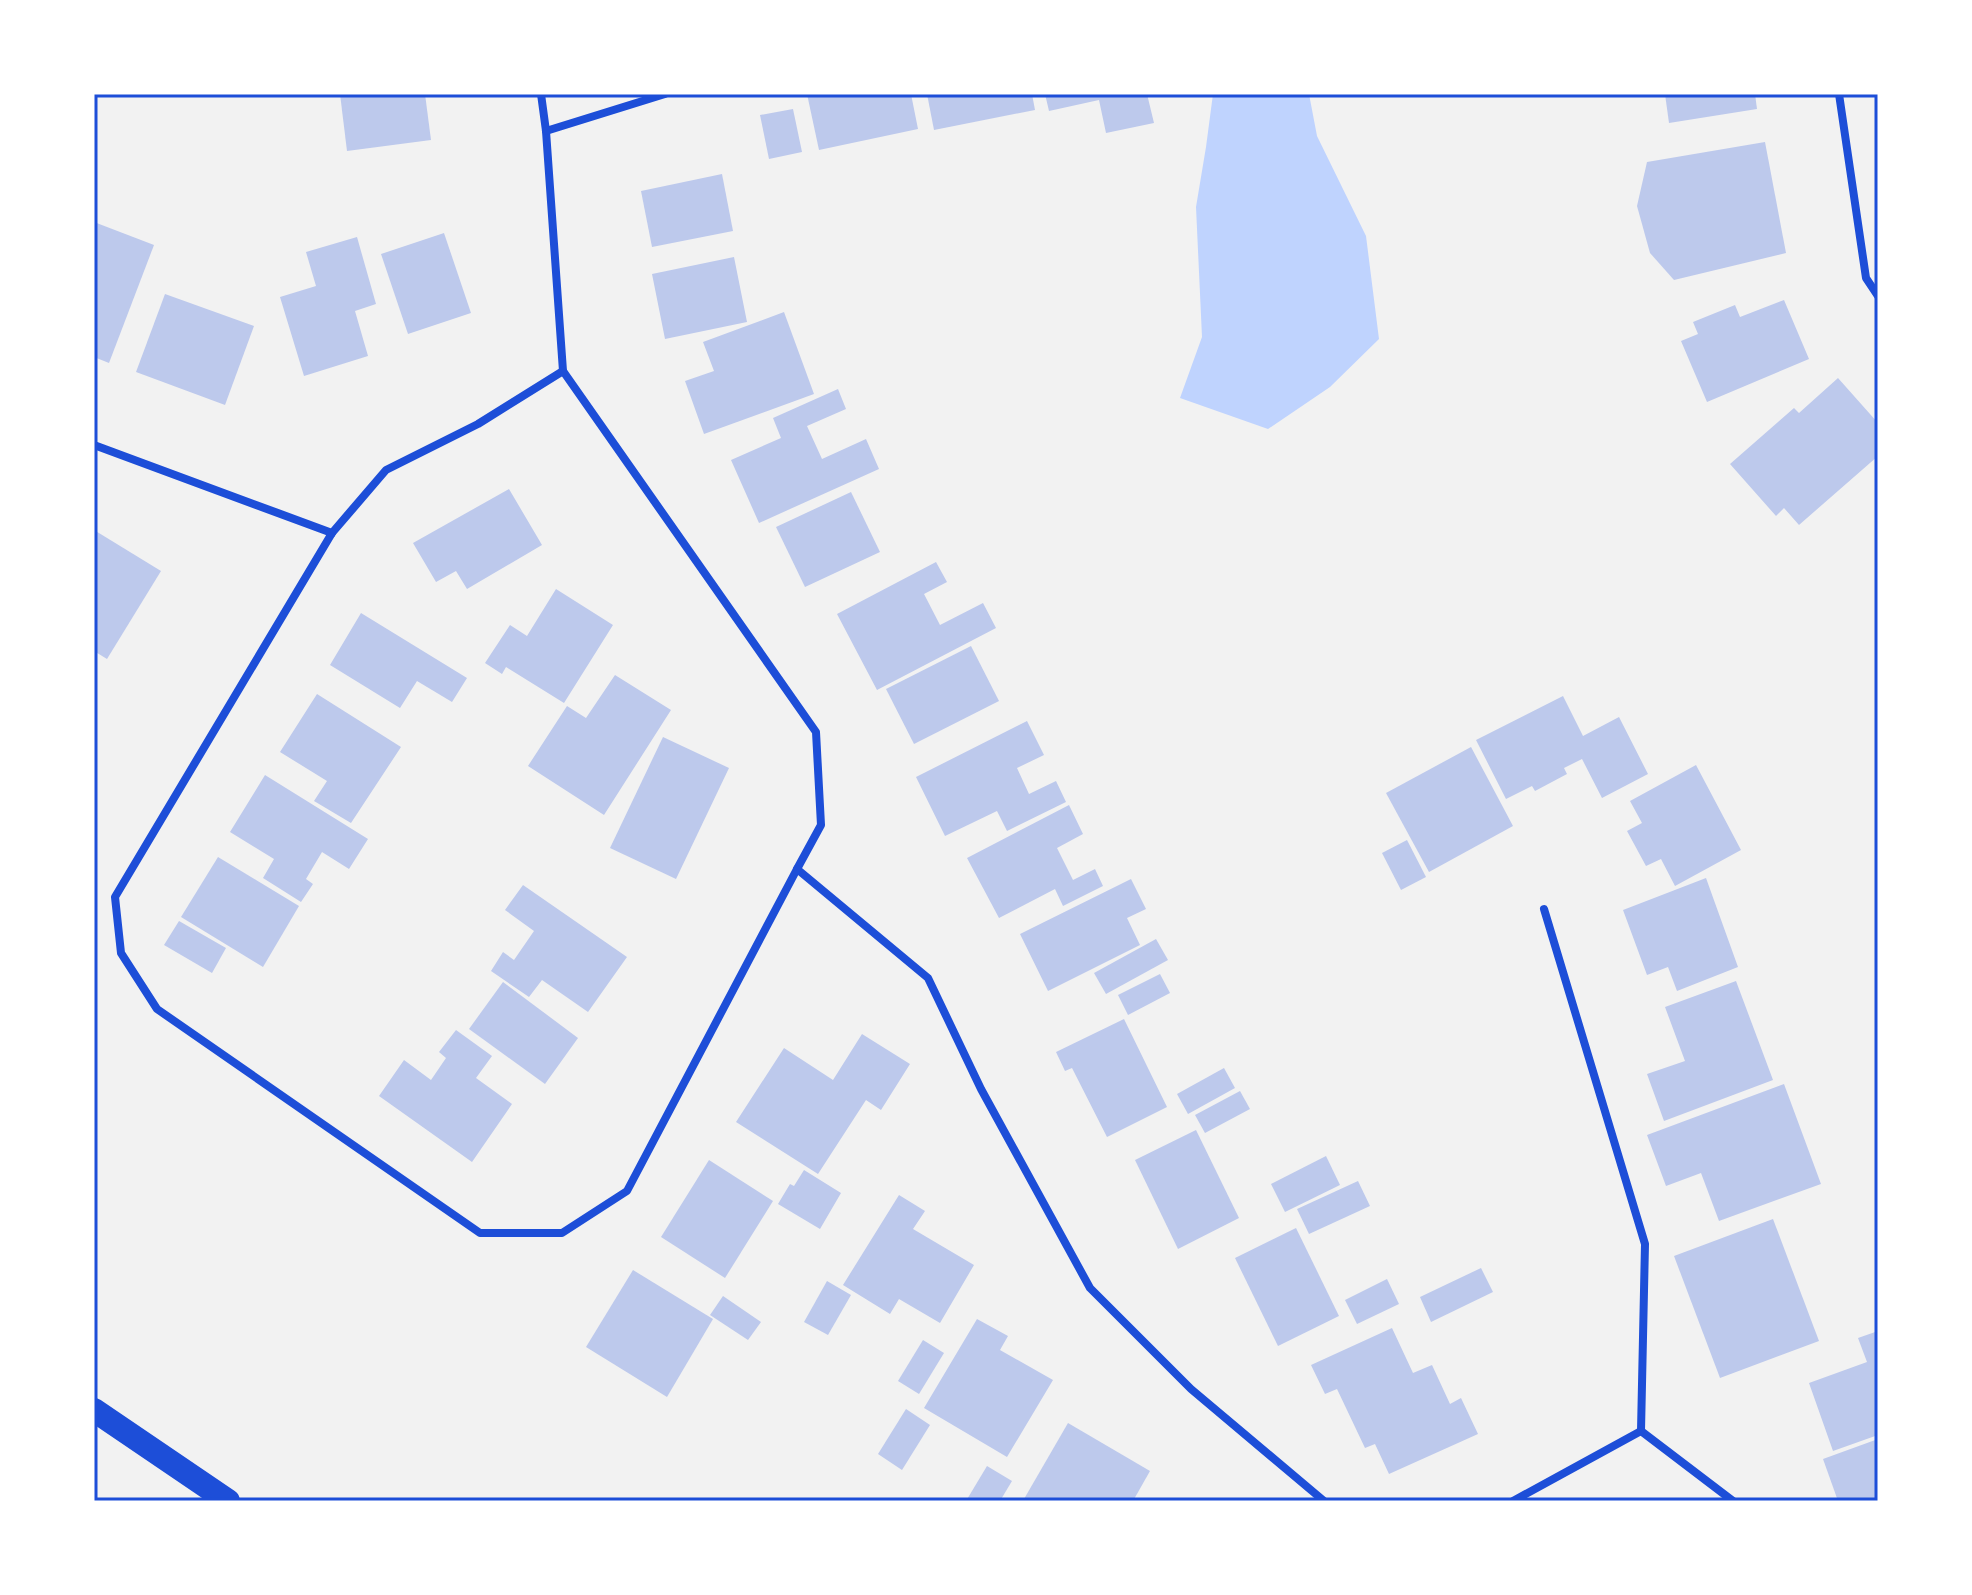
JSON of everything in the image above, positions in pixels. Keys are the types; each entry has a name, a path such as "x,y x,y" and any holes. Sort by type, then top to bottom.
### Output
{"highway":[{"path":"94,1410 228,1501"}],"street":[{"path":"541,94 563,371 816,732 821,825 627,1191 562,1233 480,1233 157,1009 121,953 115,897 332,533 386,470 478,424 563,371"},
{"path":"546,131 665,94"},
{"path":"1839,94 1866,278 1878,296"},
{"path":"94,445 332,533"},
{"path":"797,869 928,978 981,1089 1090,1288 1191,1389 1324,1501"},
{"path":"1544,909 1645,1244 1641,1431"},
{"path":"1513,1501 1641,1431"},
{"path":"1641,1431 1733,1501"}],"water":[{"path":"1213,94 1309,94 1317,136 1366,236 1379,339 1330,387 1268,429 1180,398 1202,337 1196,207"}],"building":[{"path":"340,94 425,94 431,140 347,151"},
{"path":"807,94 911,94 918,129 819,150"},
{"path":"927,94 1032,94 1035,110 934,130"},
{"path":"1045,94 1147,94 1154,123 1106,133 1099,100 1049,111"},
{"path":"1665,94 1755,94 1757,109 1669,123"},
{"path":"793,109 802,152 769,159 760,115"},
{"path":"1765,142 1786,253 1674,280 1650,253 1637,206 1647,162"},
{"path":"722,174 733,231 652,247 641,191"},
{"path":"94,222 154,245 109,363 94,357"},
{"path":"444,233 471,313 408,334 381,254"},
{"path":"357,237 376,304 355,311 368,356 304,376 280,297 316,286 306,252"},
{"path":"734,257 747,322 665,339 652,274"},
{"path":"165,294 254,326 225,405 136,372"},
{"path":"1784,300 1809,359 1707,402 1681,341 1698,334 1693,322 1735,305 1740,317"},
{"path":"784,312 814,394 704,434 685,381 714,371 703,342"},
{"path":"1838,378 1878,423 1878,456 1799,525 1784,508 1776,516 1730,464 1794,408 1799,413"},
{"path":"838,389 846,409 807,426 822,459 866,439 879,469 759,523 731,460 781,438 773,418"},
{"path":"509,489 542,545 467,589 456,571 436,582 413,543"},
{"path":"851,492 880,552 805,587 776,527"},
{"path":"94,530 161,571 107,659 94,651"},
{"path":"936,562 947,582 924,594 940,625 983,603 996,628 877,690 837,614"},
{"path":"556,589 613,625 564,703 506,667 502,674 485,663 510,625 527,636"},
{"path":"361,613 467,678 452,702 417,681 400,708 330,665"},
{"path":"971,646 999,701 914,744 886,689"},
{"path":"615,675 671,710 604,815 528,766 567,706 586,718"},
{"path":"317,694 401,747 351,823 314,801 327,781 280,752"},
{"path":"1563,696 1583,736 1619,717 1648,774 1602,798 1582,759 1564,768 1567,774 1535,791 1532,786 1506,799 1476,740"},
{"path":"1027,721 1044,755 1017,768 1029,794 1056,781 1066,802 1007,831 997,811 945,836 916,777"},
{"path":"663,737 729,768 676,879 610,848"},
{"path":"1471,747 1513,826 1429,872 1386,793"},
{"path":"1696,765 1741,850 1675,886 1661,859 1646,866 1627,831 1642,823 1630,801"},
{"path":"265,775 368,839 349,869 322,852 306,879 313,884 301,902 263,878 274,859 230,832"},
{"path":"1069,805 1083,834 1057,848 1073,880 1095,869 1103,886 1063,906 1055,889 999,918 967,858"},
{"path":"1407,840 1426,877 1401,890 1382,853"},
{"path":"218,857 299,906 263,967 181,917"},
{"path":"1706,878 1738,967 1677,991 1668,967 1647,975 1623,910"},
{"path":"1131,879 1146,909 1127,918 1140,945 1048,991 1020,934"},
{"path":"523,885 627,957 588,1012 542,980 529,997 491,971 503,952 514,960 534,931 505,910"},
{"path":"179,921 226,948 212,973 164,945"},
{"path":"1156,939 1168,960 1106,994 1094,973"},
{"path":"1160,974 1170,993 1128,1015 1118,995"},
{"path":"1736,981 1773,1080 1664,1121 1647,1074 1685,1061 1665,1007"},
{"path":"503,982 578,1038 545,1084 469,1029"},
{"path":"1124,1019 1167,1107 1107,1137 1072,1068 1065,1071 1056,1052"},
{"path":"456,1030 492,1056 476,1078 512,1104 472,1162 379,1096 404,1060 431,1080 446,1058 439,1052"},
{"path":"862,1034 910,1064 881,1110 866,1100 818,1174 736,1122 784,1048 833,1080"},
{"path":"1224,1068 1235,1088 1188,1114 1177,1094"},
{"path":"1784,1084 1821,1184 1719,1221 1701,1173 1666,1186 1647,1135"},
{"path":"1240,1091 1250,1109 1205,1133 1195,1115"},
{"path":"1196,1130 1239,1218 1178,1249 1135,1160"},
{"path":"1326,1156 1340,1185 1285,1212 1271,1184"},
{"path":"709,1160 773,1201 725,1278 661,1237"},
{"path":"804,1170 841,1193 820,1229 778,1204 790,1184 794,1186"},
{"path":"1358,1181 1370,1206 1309,1234 1297,1209"},
{"path":"899,1195 925,1211 913,1229 974,1265 940,1323 899,1299 890,1314 843,1285"},
{"path":"1773,1219 1819,1341 1720,1378 1674,1256"},
{"path":"1296,1228 1339,1316 1278,1346 1235,1258"},
{"path":"1481,1268 1493,1292 1431,1322 1420,1297"},
{"path":"633,1270 713,1319 667,1397 586,1347"},
{"path":"1387,1279 1399,1304 1357,1324 1345,1300"},
{"path":"827,1281 851,1295 828,1335 804,1322"},
{"path":"723,1296 761,1322 748,1340 710,1315"},
{"path":"977,1319 1008,1336 1000,1350 1053,1380 1007,1457 924,1408"},
{"path":"1392,1328 1413,1373 1432,1365 1450,1404 1461,1398 1478,1434 1389,1474 1375,1444 1365,1448 1337,1389 1325,1394 1311,1365"},
{"path":"1878,1331 1878,1435 1833,1451 1809,1383 1867,1362 1858,1338"},
{"path":"923,1340 944,1353 919,1394 898,1381"},
{"path":"906,1409 930,1425 902,1470 878,1454"},
{"path":"1068,1423 1150,1471 1133,1501 1024,1499"},
{"path":"1878,1439 1878,1501 1838,1501 1823,1459"},
{"path":"987,1466 1012,1481 1000,1501 966,1501"}]}
